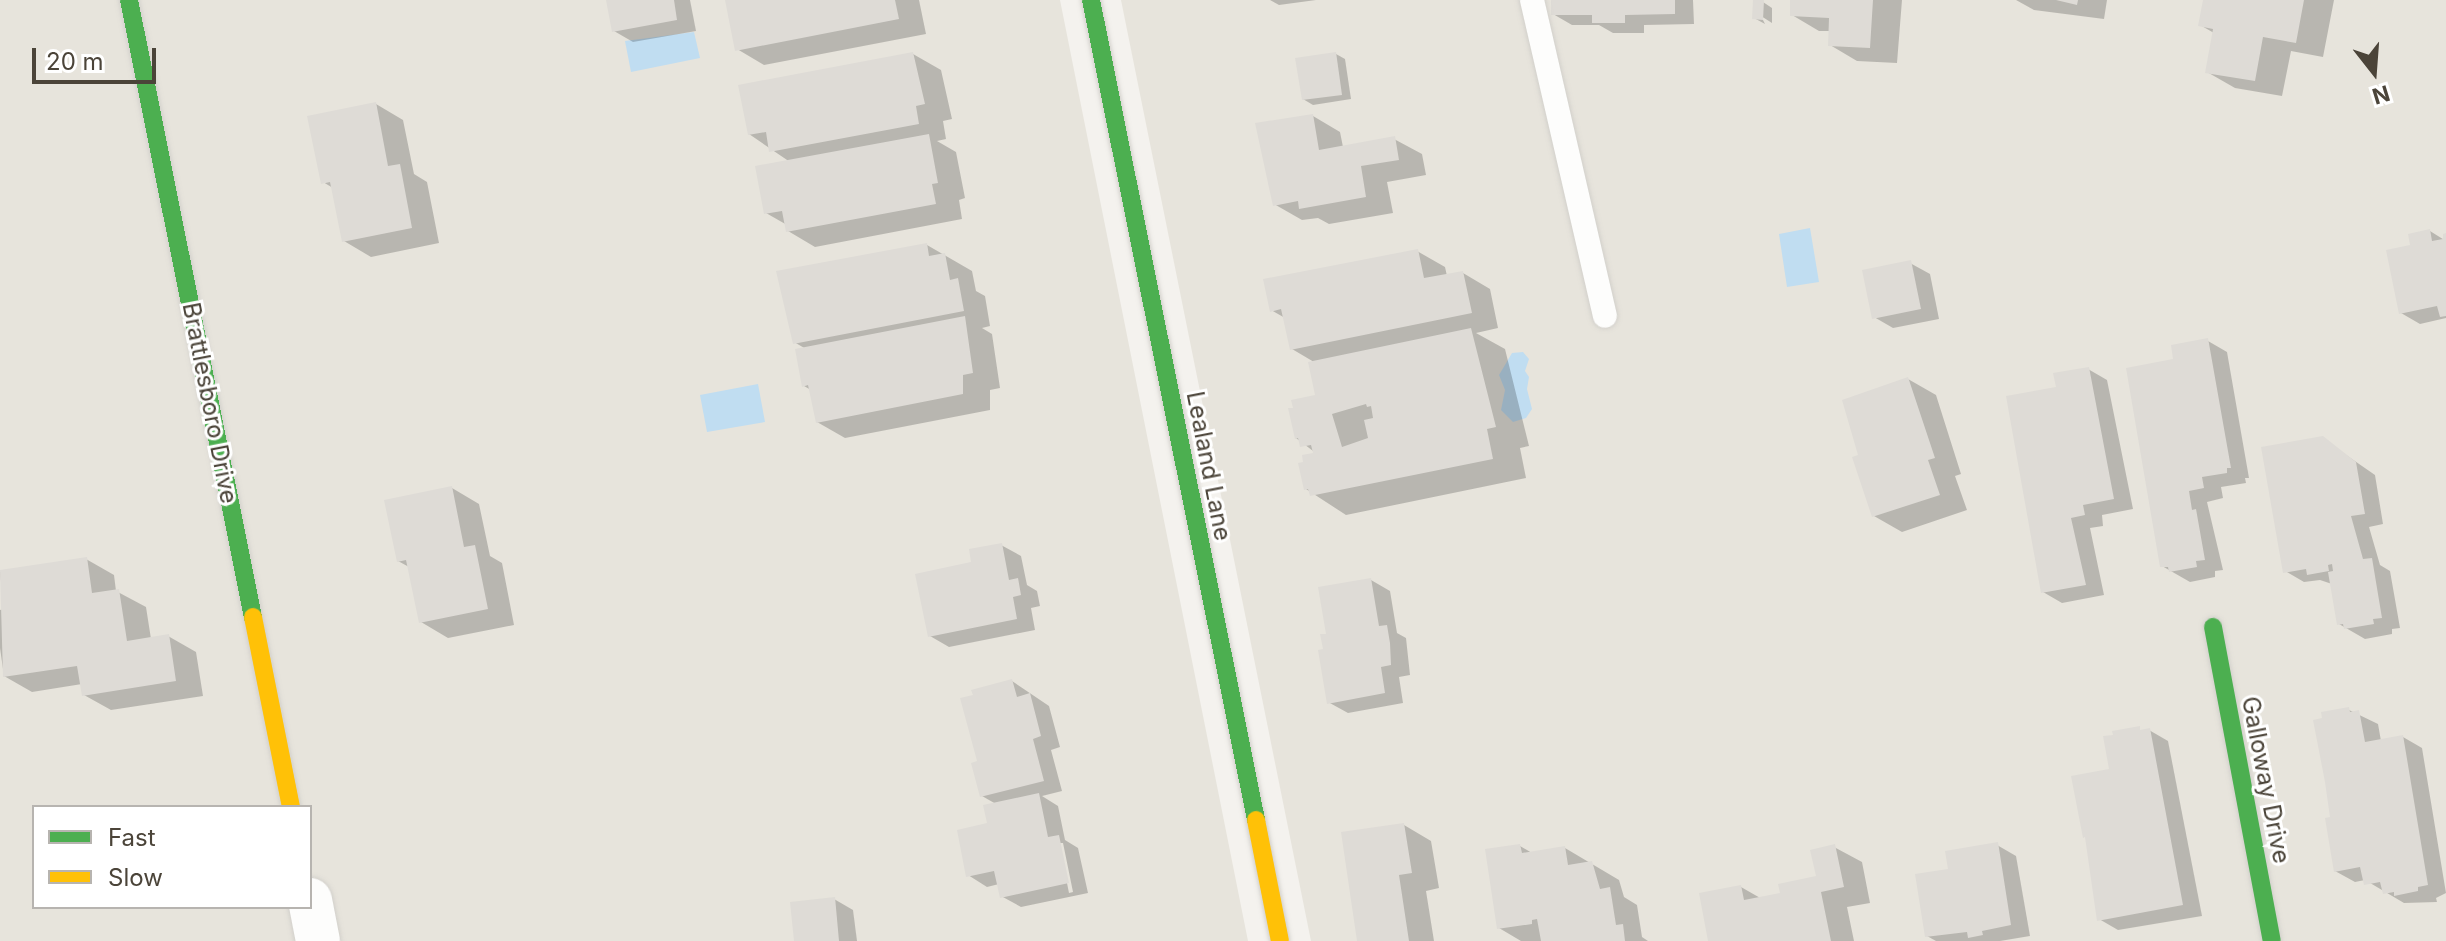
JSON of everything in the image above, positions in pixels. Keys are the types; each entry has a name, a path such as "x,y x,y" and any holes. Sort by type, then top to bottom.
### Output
{"street":[{"name":"Brattlesboro Drive","path":"129,0 291,805"},
{"name":"Lealand Lane","path":"1091,0 1280,941"},
{"name":"Galloway Drive","path":"2213,627 2272,941"},
{"path":"312,909 318,941"}],"lane":[{"path":"1532,0 1605,316"}],"shaded area":[{"path":"0,0 1060,0 1248,941 0,941"},
{"path":"1121,0 2446,0 2446,941 1311,941"}],"water":[{"path":"694,32 700,58 631,72 625,41"},
{"path":"1810,228 1819,282 1787,287 1779,234"},
{"path":"1523,352 1529,359 1525,371 1529,377 1527,389 1532,409 1526,418 1513,422 1501,410 1505,390 1499,375 1512,353"},
{"path":"758,384 765,422 707,432 700,395"}],"building":[{"path":"606,0 674,0 677,20 612,32"},
{"path":"725,0 895,0 899,19 735,51"},
{"path":"1551,0 1675,0 1675,14 1625,15 1625,23 1592,23 1592,15 1551,15"},
{"path":"1753,0 1764,0 1763,20 1752,19"},
{"path":"1790,0 1873,0 1870,48 1828,46 1829,18 1790,16"},
{"path":"2056,0 2078,0 2077,5"},
{"path":"2203,0 2304,0 2296,43 2263,37 2255,81 2205,73 2213,29 2198,26"},
{"path":"913,52 925,104 916,106 919,124 769,152 766,132 748,135 738,85"},
{"path":"1336,52 1342,95 1302,100 1295,58"},
{"path":"376,102 388,166 400,164 412,228 342,242 330,182 321,184 307,116"},
{"path":"1313,114 1319,150 1395,136 1399,160 1361,166 1366,197 1299,209 1298,201 1273,206 1255,123"},
{"path":"929,134 938,183 932,184 936,204 786,232 782,211 764,214 755,166"},
{"path":"2430,229 2432,241 2443,239 2446,233 2446,316 2440,317 2437,306 2399,314 2386,250 2410,245 2408,234"},
{"path":"927,243 929,256 945,253 950,280 958,278 964,311 793,344 776,271"},
{"path":"1418,249 1424,278 1463,271 1472,313 1290,350 1281,309 1270,312 1263,279"},
{"path":"1911,260 1921,309 1872,319 1862,270"},
{"path":"965,316 973,373 963,375 963,394 816,423 808,385 802,387 795,349"},
{"path":"1471,328 1496,427 1487,429 1493,459 1310,496 1308,489 1304,490 1298,463 1303,462 1302,455 1313,453 1311,445 1300,447 1298,438 1295,439 1288,408 1293,408 1291,400 1315,395 1308,362","holes":["1366,404 1367,407 1371,406 1373,418 1364,420 1368,438 1342,447 1332,414"]},
{"path":"2208,338 2231,468 2227,468 2227,473 2202,477 2204,488 2189,491 2192,510 2196,509 2205,560 2196,561 2197,567 2169,572 2168,567 2160,567 2126,368 2173,359 2171,345"},
{"path":"2089,367 2114,499 2083,505 2085,515 2071,518 2086,585 2041,593 2006,396 2056,387 2053,373"},
{"path":"1908,377 1935,458 1928,460 1940,495 1872,517 1852,457 1858,455 1842,400"},
{"path":"2323,436 2356,462 2365,514 2351,516 2363,559 2372,558 2382,618 2373,619 2374,624 2344,629 2343,624 2337,625 2328,572 2333,571 2332,564 2328,565 2329,571 2307,575 2306,569 2283,573 2261,447"},
{"path":"452,486 464,547 475,545 488,609 419,623 406,560 397,562 384,500"},
{"path":"1002,543 1009,580 1018,578 1021,595 1013,597 1017,619 928,637 915,574 971,562 969,549"},
{"path":"87,557 92,593 119,589 127,641 169,634 176,681 82,696 77,666 3,677 0,570"},
{"path":"1371,578 1379,626 1387,625 1390,643 1391,665 1381,667 1385,693 1327,704 1318,650 1323,649 1320,634 1326,634 1318,587"},
{"path":"1012,679 1017,697 1030,693 1041,736 1033,739 1044,781 980,797 971,763 977,761 960,698 973,695 971,690"},
{"path":"2349,707 2350,712 2359,710 2365,742 2403,735 2428,885 2418,887 2418,891 2394,896 2394,892 2383,894 2380,882 2364,885 2360,867 2334,872 2325,818 2330,817 2313,720 2322,718 2321,712"},
{"path":"2140,726 2140,730 2150,728 2183,905 2097,921 2085,837 2071,776 2109,769 2103,736 2113,735 2112,731"},
{"path":"1039,793 1048,837 1059,835 1069,883 1000,898 994,871 966,877 957,830 987,823 983,805"},
{"path":"1404,823 1412,873 1399,875 1409,941 1357,941 1341,832"},
{"path":"1998,842 2011,925 1982,931 1983,935 1968,938 1967,932 1925,937 1915,874 1948,869 1945,851"},
{"path":"1520,844 1522,853 1565,846 1568,865 1592,861 1600,889 1610,887 1616,925 1623,924 1625,941 1541,941 1537,919 1532,920 1532,924 1497,929 1485,849"},
{"path":"1835,844 1844,887 1821,892 1831,941 1708,941 1699,893 1741,885 1744,900 1780,893 1778,884 1816,876 1810,850"},
{"path":"835,897 839,941 794,941 790,902"}],"traffic: fast":[{"path":"129,0 253,617"},
{"path":"1091,0 1256,820"},
{"path":"2213,627 2272,941"}],"traffic: slow":[{"path":"253,617 291,805"},
{"path":"1256,820 1280,941"}]}
